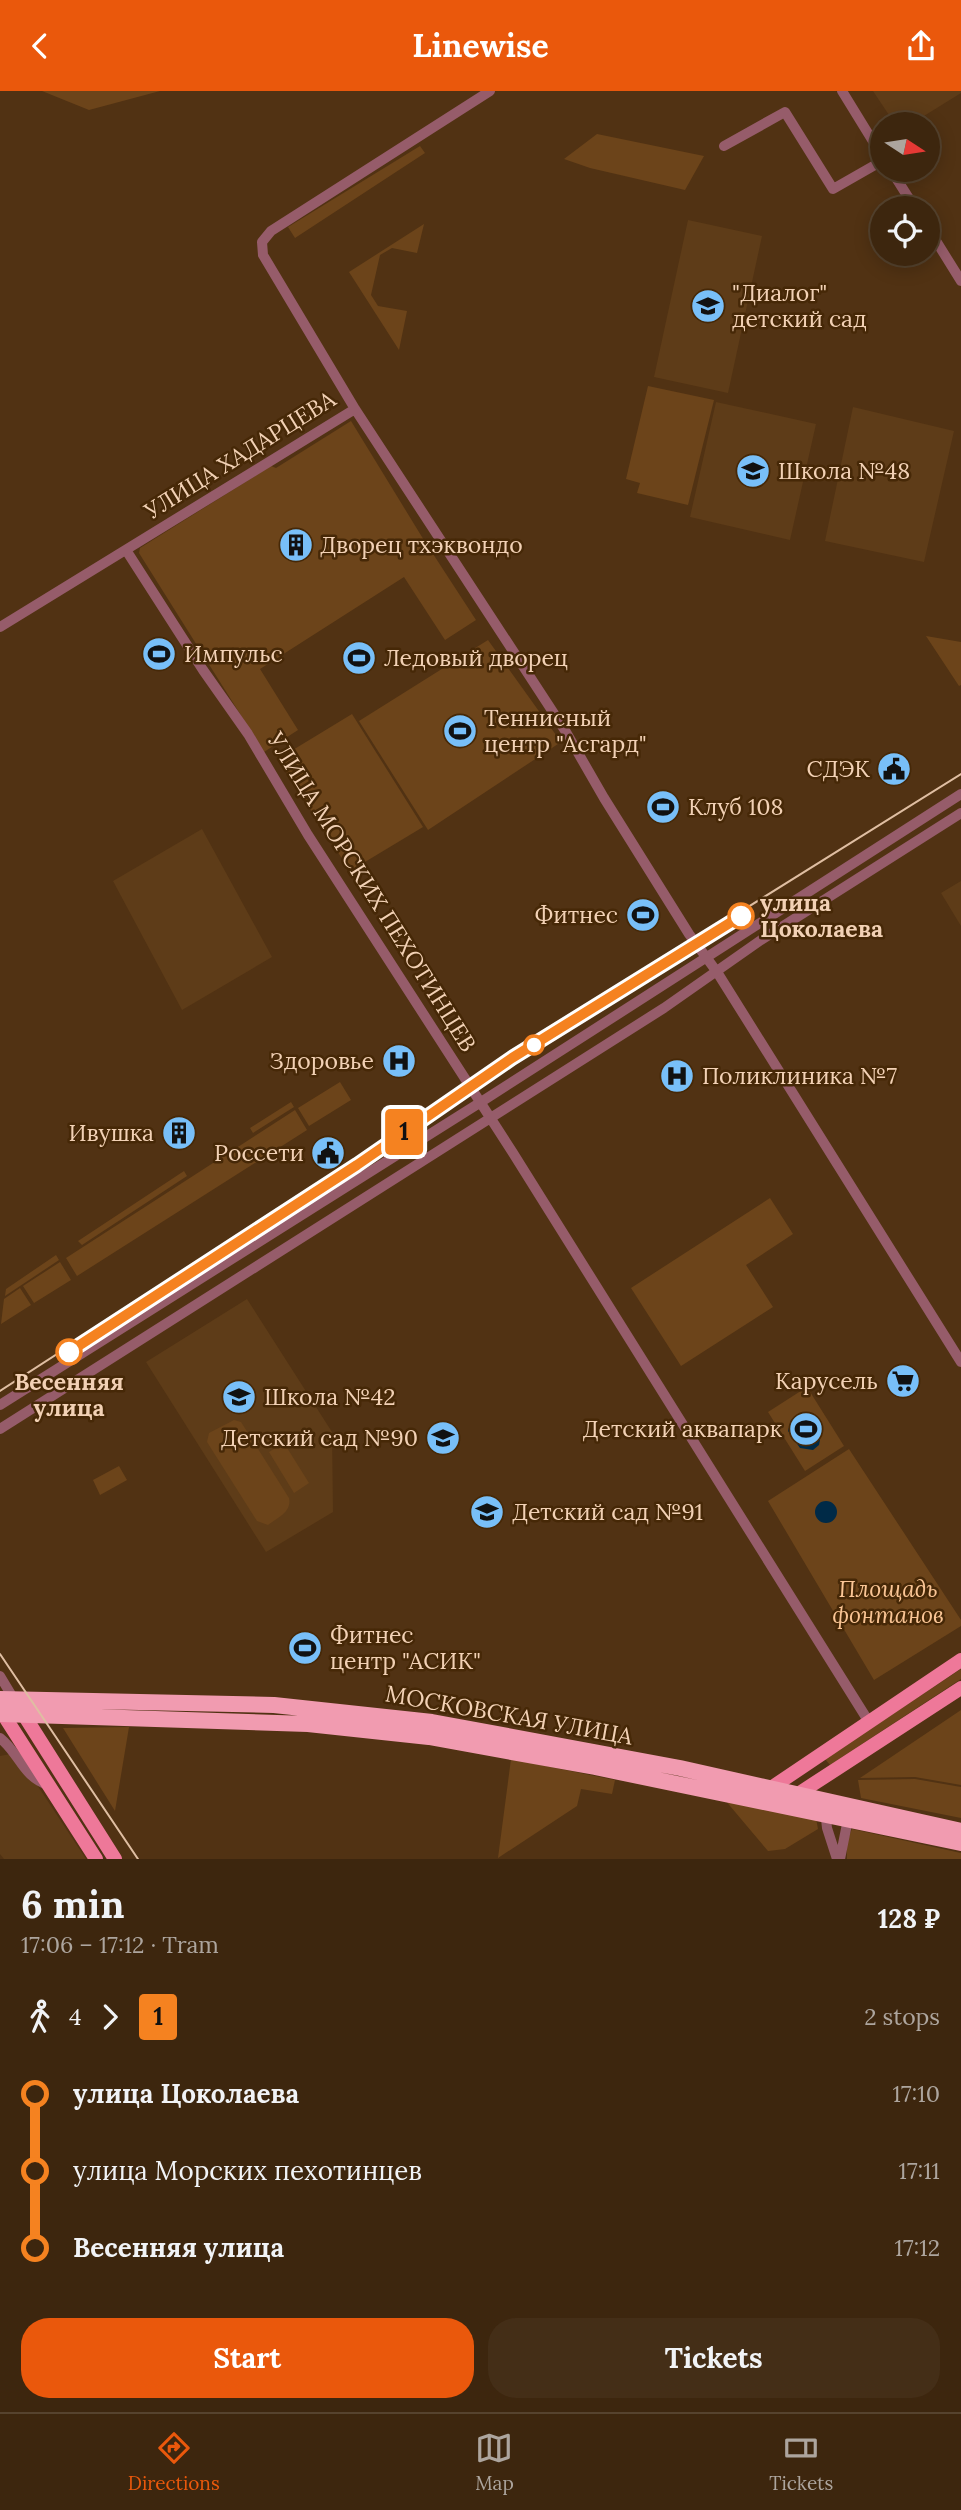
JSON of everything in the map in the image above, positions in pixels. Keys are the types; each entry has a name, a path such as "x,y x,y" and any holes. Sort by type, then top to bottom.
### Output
{"highway":[{"name":"МОСКОВСКАЯ УЛИЦА","path":"4,1707 220,1703 348,1712 509,1735 771,1788 796,1801"},
{"name":"МОСКОВСКАЯ УЛИЦА","path":"4,1707 24,1715 308,1724 429,1737 961,1831"},
{"name":"МОСКОВСКАЯ УЛИЦА","path":"836,1809 961,1843"}],"main road":[{"path":"771,1788 961,1660"},
{"path":"796,1801 830,1775 961,1688"},
{"path":"4,1707 22,1754 48,1785 96,1859"},
{"path":"24,1715 115,1859"},
{"path":"818,1756 830,1775 828,1793 836,1809"}],"street":[{"name":"УЛИЦА ХАДАРЦЕВА","path":"0,627 355,409 262,255 262,242 271,231 490,91"},
{"path":"842,91 870,139"},
{"path":"724,146 785,112 833,189 870,166"},
{"path":"940,247 961,281"},
{"path":"355,409 566,732 604,798 705,957 718,972 961,1363"},
{"name":"УЛИЦА МОРСКИХ ПЕХОТИНЦЕВ","path":"126,549 203,670 248,734 308,835 481,1102 869,1722"},
{"path":"0,1405 481,1102 961,794"},
{"path":"0,1429 491,1118 718,972 761,940 961,813"},
{"path":"0,1676 4,1707"},
{"path":"0,1738 22,1754"},
{"path":"836,1809 838,1859"},
{"path":"836,1809 842,1843 838,1859"}],"shaded area":[{"path":"873,91 961,91 930,112 887,112"},
{"name":"\"Диалог\" детский сад","path":"688,220 762,236 728,393 654,377"},
{"name":"Школа №48","path":"716,402 816,424 790,540 690,517"},
{"path":"853,407 954,431 924,562 825,541"},
{"path":"202,829 272,957 182,1010 113,881"},
{"path":"961,881 961,926 941,893"},
{"name":"Школа №42","path":"247,1299 332,1432 333,1512 266,1552 146,1362"},
{"path":"16,1753 86,1859 4,1859 0,1854 0,1756"}],"green space":[{"path":"42,91 160,91 89,110"},
{"path":"597,134 704,156 685,190 590,168 564,159"},
{"path":"420,146 425,153 295,238 288,227"},
{"path":"424,224 417,253 392,248 380,255 371,295 378,306 407,311 399,350 349,272"},
{"path":"648,386 714,400 688,505 637,493 640,483 626,479"},
{"path":"351,421 476,620 445,640 404,577 260,669 298,730 264,752 139,553 140,548 271,466 276,468"},
{"path":"926,636 961,642 961,685 959,686"},
{"name":"Теннисный центр \"Асгард\"","path":"488,640 561,742 428,830 359,721"},
{"path":"352,714 423,827 350,871 278,759"},
{"path":"340,1082 351,1100 309,1126 298,1108"},
{"path":"291,1102 294,1107 253,1133 250,1128"},
{"path":"295,1110 307,1130 77,1276 66,1258"},
{"path":"184,1171 187,1176 82,1245 78,1241"},
{"path":"770,1198 793,1234 746,1265 773,1307 681,1366 631,1288"},
{"path":"56,1255 59,1260 5,1296 6,1289"},
{"path":"60,1262 71,1280 34,1303 23,1286"},
{"path":"20,1288 31,1305 1,1324 4,1299"},
{"name":"Детский аквапарк","path":"807,1387 844,1446 805,1471 768,1412"},
{"path":"234,1420 241,1422 289,1498 286,1511 268,1525 257,1521 207,1442 209,1433"},
{"path":"284,1443 309,1483 294,1493 269,1452"},
{"name":"Площадь фонтанов","path":"849,1449 961,1620 961,1626 874,1680 768,1501"},
{"path":"119,1466 127,1480 100,1495 93,1480"},
{"path":"961,1669 961,1679 830,1765 825,1759"},
{"path":"961,1710 961,1785 915,1777 860,1778"},
{"path":"129,1727 115,1811 63,1728"},
{"path":"511,1759 615,1780 612,1794 581,1789 577,1806 498,1858"},
{"path":"915,1779 961,1787 961,1818 861,1798 858,1780"},
{"path":"725,1800 816,1818 818,1829 785,1849 768,1851"},
{"path":"852,1829 961,1853 961,1859 847,1859 847,1842"}],"water":[{"path":"802,1415 812,1419 804,1424 805,1433 820,1440 813,1450 800,1448 788,1431 791,1420"},
{"path":"826,1501 836,1508 837,1512 830,1522 826,1523 816,1516 815,1512 822,1502"}],"tram line":[{"path":"0,1391 329,1178 455,1090 961,774"},
{"name":"1","path":"69,1352 357,1165 512,1058 741,916"},
{"path":"0,1654 138,1859"}],"place":[{"name":"\"Диалог\" детский сад","path":"708,306"},
{"name":"Школа №48","path":"753,471"},
{"name":"Дворец тхэквондо","path":"296,545"},
{"name":"Импульс","path":"159,654"},
{"name":"Ледовый дворец","path":"359,658"},
{"name":"Теннисный центр \"Асгард\"","path":"460,731"},
{"name":"СДЭК","path":"894,769"},
{"name":"Клуб 108","path":"663,807"},
{"name":"Фитнес","path":"643,915"},
{"name":"улица Цоколаева","path":"741,916"},
{"name":"Здоровье","path":"399,1061"},
{"name":"Поликлиника №7","path":"677,1076"},
{"name":"Ивушка","path":"179,1133"},
{"name":"Россети","path":"328,1153"},
{"name":"Весенняя улица","path":"69,1352"},
{"name":"Карусель","path":"903,1381"},
{"name":"Школа №42","path":"239,1397"},
{"name":"Детский аквапарк","path":"806,1429"},
{"name":"Детский сад №90","path":"443,1438"},
{"name":"Детский сад №91","path":"487,1512"},
{"name":"Фитнес центр \"АСИК\"","path":"305,1648"}]}
